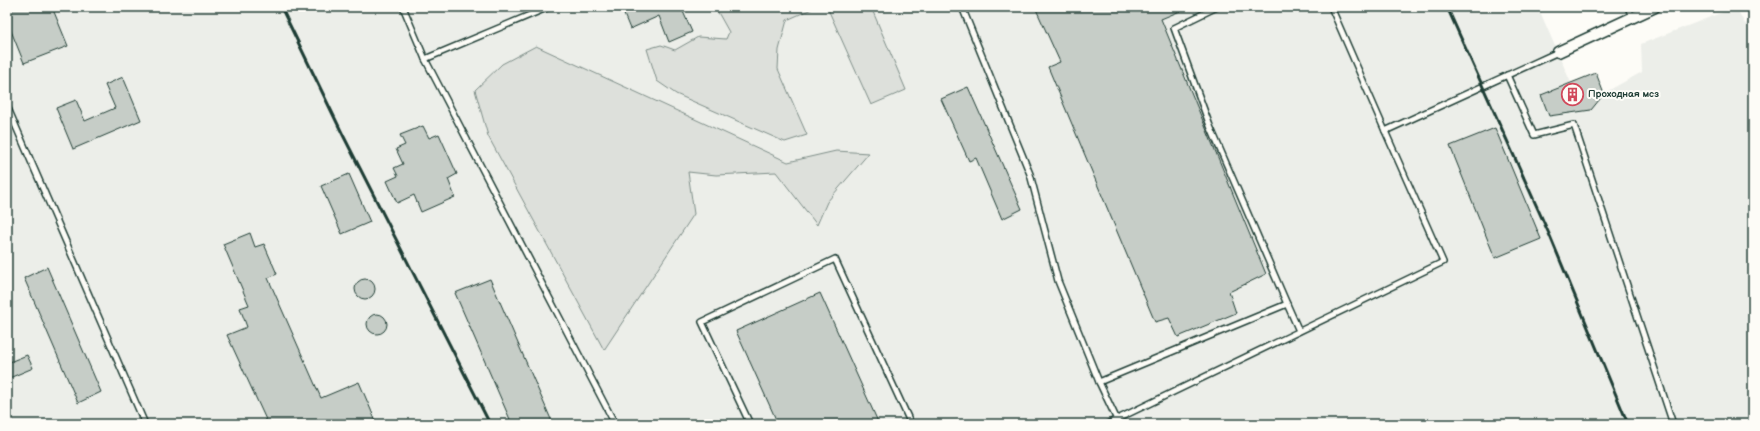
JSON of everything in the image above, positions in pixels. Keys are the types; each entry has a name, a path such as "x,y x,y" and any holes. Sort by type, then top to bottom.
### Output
{"street":[{"path":"1558,52 1655,7"}],"lane":[{"path":"402,7 425,59 615,424"},
{"path":"425,59 549,7"},
{"path":"962,7 1030,174 1058,281 1099,382 1118,422"},
{"path":"1217,7 1174,28 1210,126 1299,332"},
{"path":"1107,424 1118,422 1442,262 1331,7"},
{"path":"1628,7 1632,17"},
{"path":"1385,130 1558,52"},
{"path":"1507,75 1534,135 1574,124 1673,424"},
{"path":"7,106 145,424"},
{"path":"750,424 702,322 835,259 911,424"},
{"path":"1099,382 1286,304"}],"shaded area":[{"path":"7,7 1538,7 1571,83 1596,73 1604,93 1642,72 1641,44 1736,7 1745,24 1753,20 1753,424 7,424"},
{"path":"715,7 816,7 787,20 779,50 778,69 807,135 785,142 676,94 657,81 647,49 661,45 675,50 698,37 726,39 729,32"},
{"path":"827,7 871,7 906,90 871,105"},
{"path":"536,46 788,162 836,151 869,153 827,202 817,225 776,172 716,175 688,172 694,214 604,350 488,136 475,90 502,64"}],"building":[{"path":"7,7 52,7 68,46 24,63 7,21"},
{"path":"621,7 681,7 692,32 669,42 659,16 630,29"},
{"path":"1035,7 1190,7 1161,19 1266,274 1229,292 1236,313 1178,337 1169,318 1155,322 1048,67 1060,62"},
{"name":"Проходная мсз","path":"1596,73 1604,94 1591,110 1549,116 1541,95"},
{"path":"123,77 141,120 73,149 56,108 76,100 85,121 115,108 105,85"},
{"path":"968,87 1022,209 1002,219 976,158 969,161 941,99"},
{"path":"423,126 429,138 439,134 457,174 448,179 455,197 421,212 414,195 397,203 387,181 398,176 394,168 403,164 396,149 405,145 400,135"},
{"path":"1495,128 1541,239 1495,258 1450,146"},
{"path":"349,174 370,222 342,234 321,186"},
{"path":"250,233 255,247 264,244 277,274 268,278 321,398 359,382 377,424 268,424 227,335 247,327 240,308 249,305 223,244"},
{"path":"47,267 101,392 78,403 24,278"},
{"path":"365,279 372,282 375,289 372,296 365,299 358,296 355,289 358,282"},
{"path":"490,279 553,424 512,424 455,293"},
{"path":"820,293 879,424 778,424 736,331"},
{"path":"373,314 381,314 387,320 387,328 381,334 373,334 367,328 367,320"},
{"path":"27,355 33,368 7,379 7,363"}],"railway":[{"path":"281,7 343,135 490,424"},
{"path":"1447,7 1550,236 1628,424"}],"place":[{"name":"Проходная мсз","path":"1573,94"}]}
